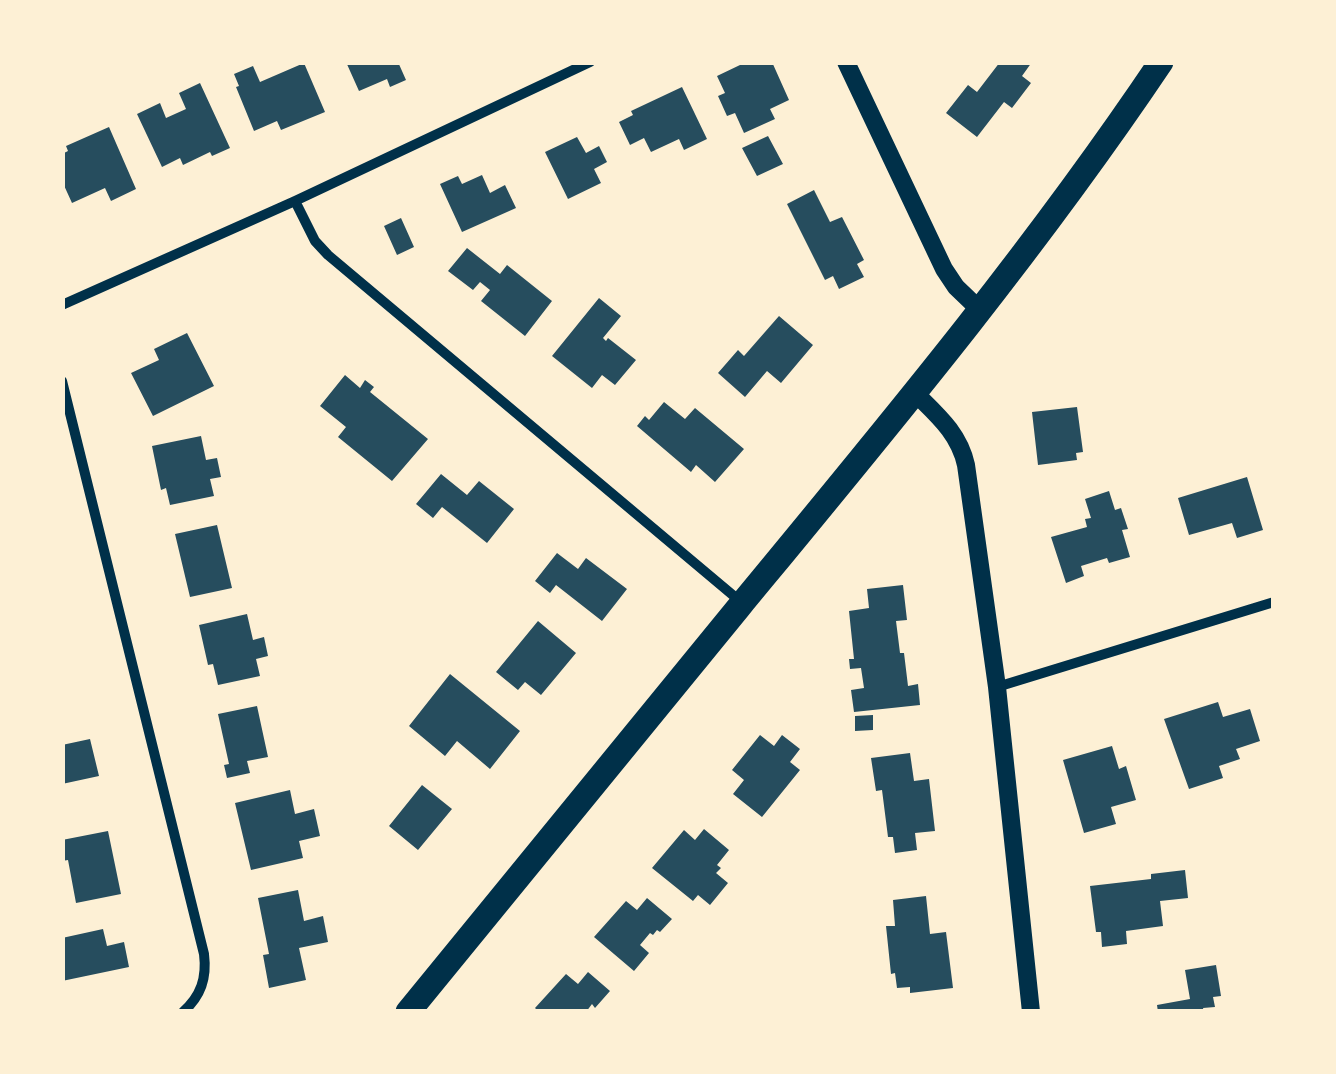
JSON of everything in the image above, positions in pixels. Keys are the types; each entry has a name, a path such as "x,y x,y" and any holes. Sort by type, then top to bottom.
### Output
{"main road":[{"path":"408,1012 981,312 1161,62"}],"street":[{"path":"62,305 590,62"},
{"path":"846,62 944,270 981,312"},
{"path":"295,201 315,242 328,256 742,603"},
{"path":"62,381 204,954 200,991 183,1012"},
{"path":"915,393 951,430 964,456 997,687 1031,1012"},
{"path":"997,687 1274,602"}],"building":[{"path":"346,62 398,62 406,80 390,87 387,79 359,91"},
{"path":"739,62 772,62 789,100 770,109 775,119 744,133 735,113 727,116 718,96 725,93 717,76 740,65"},
{"path":"1000,62 1032,62 1022,76 1031,83 1012,108 1004,102 977,137 946,113 968,85 977,92"},
{"path":"304,63 325,112 281,130 277,121 254,131 234,74 253,66 260,82"},
{"path":"200,83 230,148 212,156 210,152 183,165 180,158 162,167 137,114 160,103 166,118 186,109 179,93"},
{"path":"682,87 707,139 684,150 679,139 651,152 644,138 630,145 619,122 633,115 631,111"},
{"path":"109,127 136,189 111,201 105,188 72,203 62,181 62,154 68,151 66,146"},
{"path":"768,136 783,164 757,176 742,148"},
{"path":"577,137 586,153 599,146 607,162 594,169 601,183 568,199 545,152"},
{"path":"482,175 490,193 505,185 516,208 462,232 440,184 458,176 462,184"},
{"path":"814,190 830,222 842,217 864,260 857,264 864,277 839,289 833,276 825,280 787,204"},
{"path":"401,218 414,247 397,255 384,226"},
{"path":"467,248 500,274 507,265 552,301 525,336 481,301 490,290 480,282 473,290 448,271"},
{"path":"599,298 621,316 603,338 636,360 615,385 602,375 592,388 552,356"},
{"path":"779,316 813,345 781,383 767,371 745,397 718,373 738,350 744,356"},
{"path":"187,333 214,386 153,416 131,373 159,360 154,349"},
{"path":"345,375 360,388 365,380 374,387 370,392 428,439 392,481 338,437 346,427 320,406"},
{"path":"664,402 685,419 695,408 744,449 715,482 696,465 691,472 637,426 645,416 649,420"},
{"path":"1077,407 1083,452 1076,453 1077,460 1038,465 1032,412"},
{"path":"201,436 206,460 217,458 221,477 210,479 214,496 170,505 166,488 161,490 152,446"},
{"path":"441,474 467,495 479,481 514,509 487,543 442,507 433,518 416,504"},
{"path":"1247,477 1263,530 1237,538 1232,523 1189,535 1178,498"},
{"path":"1109,491 1115,510 1121,508 1128,529 1122,530 1130,557 1109,563 1107,558 1081,566 1084,576 1066,583 1051,537 1087,527 1085,519 1091,518 1085,499"},
{"path":"217,525 232,588 190,597 175,534"},
{"path":"557,553 578,569 586,558 627,589 602,621 556,585 550,593 535,581"},
{"path":"903,585 907,620 896,621 900,653 904,653 908,686 918,684 920,705 854,712 851,690 864,688 861,668 850,669 849,659 854,659 849,611 869,608 867,589"},
{"path":"247,614 253,640 264,637 268,656 256,659 260,676 218,685 213,664 208,665 199,625"},
{"path":"538,621 576,653 541,695 525,682 518,690 496,672"},
{"path":"450,674 520,731 490,769 457,741 445,756 409,726"},
{"path":"1218,702 1223,717 1250,709 1260,741 1236,749 1240,759 1219,766 1223,778 1189,789 1164,719"},
{"path":"257,706 268,757 247,761 250,773 227,778 224,765 229,764 218,714"},
{"path":"873,715 873,730 855,731 855,716"},
{"path":"760,735 774,746 782,735 800,749 790,762 800,770 762,817 733,794 744,780 732,770"},
{"path":"90,739 99,776 62,784 62,745"},
{"path":"1112,746 1119,769 1126,766 1136,800 1111,807 1116,824 1084,833 1063,760"},
{"path":"910,753 914,781 929,779 935,831 915,833 917,850 895,853 893,837 888,837 882,790 876,791 871,758"},
{"path":"422,785 452,809 418,850 389,826"},
{"path":"290,790 295,814 314,809 320,836 299,841 303,858 251,870 235,803"},
{"path":"704,829 729,850 717,865 721,868 716,873 728,883 710,905 698,895 693,901 652,868 684,830 695,840"},
{"path":"108,831 121,894 76,903 68,860 62,861 62,840"},
{"path":"1185,870 1188,898 1160,901 1163,926 1126,931 1127,944 1102,947 1090,886 1151,879 1151,874"},
{"path":"298,890 304,921 323,916 328,942 299,948 306,980 269,988 263,955 269,954 258,898"},
{"path":"926,896 930,934 946,932 953,988 910,993 910,987 897,988 895,973 891,974 886,926 895,926 893,900"},
{"path":"647,898 672,919 660,932 650,933 640,945 649,953 634,971 594,937 626,901 637,910"},
{"path":"103,929 107,946 124,942 129,967 62,981 62,938"},
{"path":"1216,965 1221,996 1213,997 1215,1007 1203,1008 1204,1012 1158,1012 1157,1005 1190,999 1185,970"},
{"path":"588,972 610,991 595,1008 592,1004 586,1012 539,1012 535,1008 566,974 578,984"}]}
